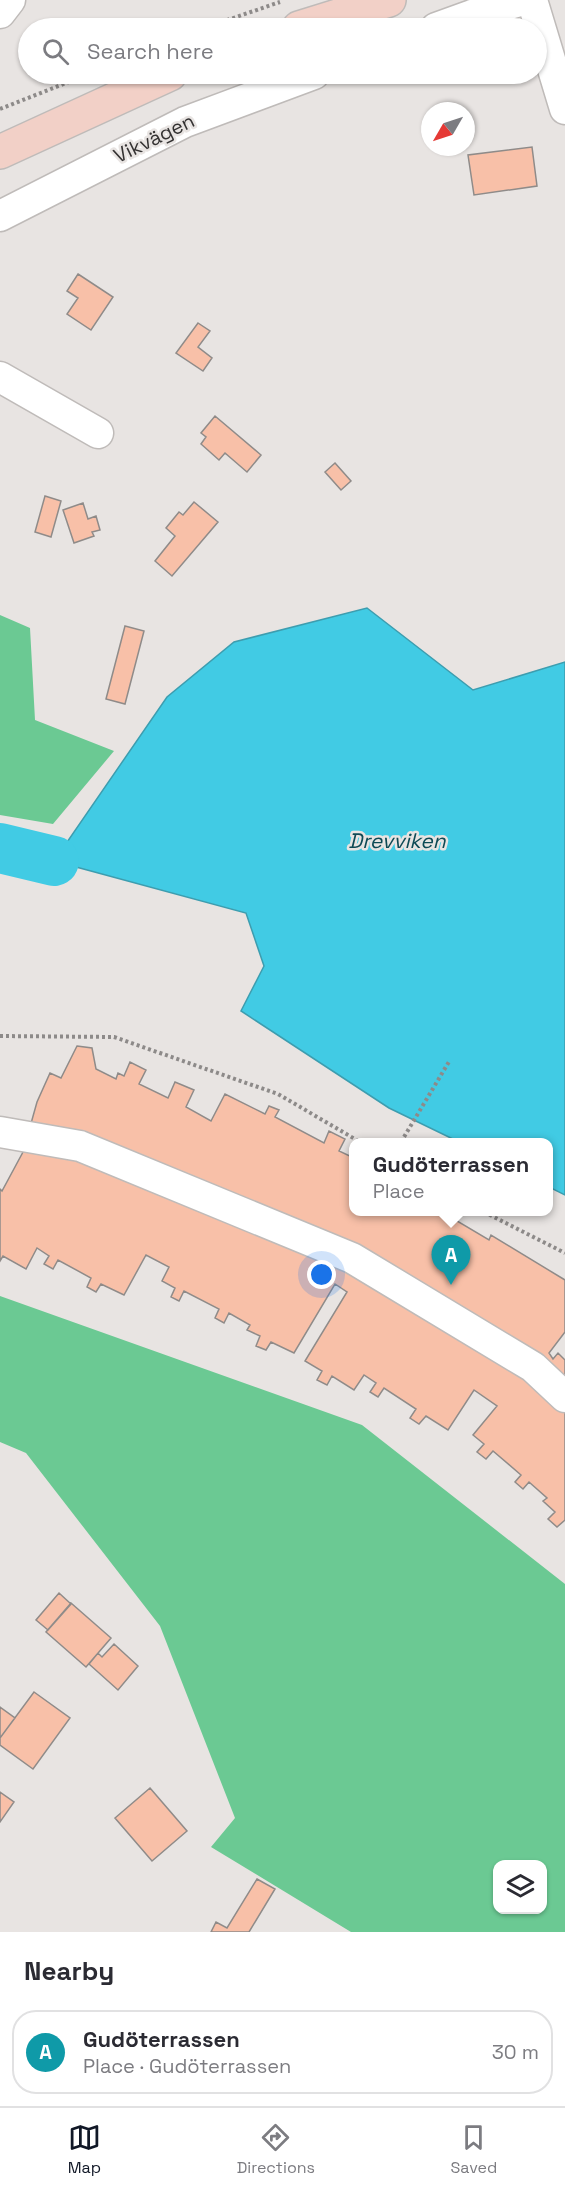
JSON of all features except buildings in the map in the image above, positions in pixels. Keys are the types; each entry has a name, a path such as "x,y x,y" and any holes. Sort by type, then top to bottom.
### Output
{"main road":[{"path":"331,18 389,0"},
{"path":"0,136 138,84"},
{"path":"0,152 148,84"}],"street":[{"path":"0,13 10,0"},
{"path":"464,18 523,0"},
{"path":"532,0 537,18"},
{"path":"547,50 565,109"},
{"name":"Vikvägen","path":"0,216 185,122 287,84"},
{"path":"0,377 98,433"},
{"path":"0,1132 80,1146 352,1258 533,1367 565,1397"}],"path":[{"path":"234,18 287,0"},
{"path":"0,109 64,84"},
{"path":"0,1036 114,1037 278,1094 352,1138"},
{"path":"403,1138 450,1060"},
{"path":"492,1216 565,1252"}],"green space":[{"path":"0,615 30,628 35,720 114,751 53,824 0,815"},
{"path":"0,1296 362,1425 565,1584 565,1932 351,1932 211,1847 235,1818 160,1626 26,1453 0,1442"}],"water":[{"name":"Drevviken","path":"367,608 473,690 565,662 565,1195 553,1189 553,1138 451,1138 389,1108 241,1011 264,966 246,913 54,861 167,697 234,642"}],"waterway":[{"path":"0,848 54,861"}],"place":[{"name":"Gudöterrassen","path":"451,1285"}]}
